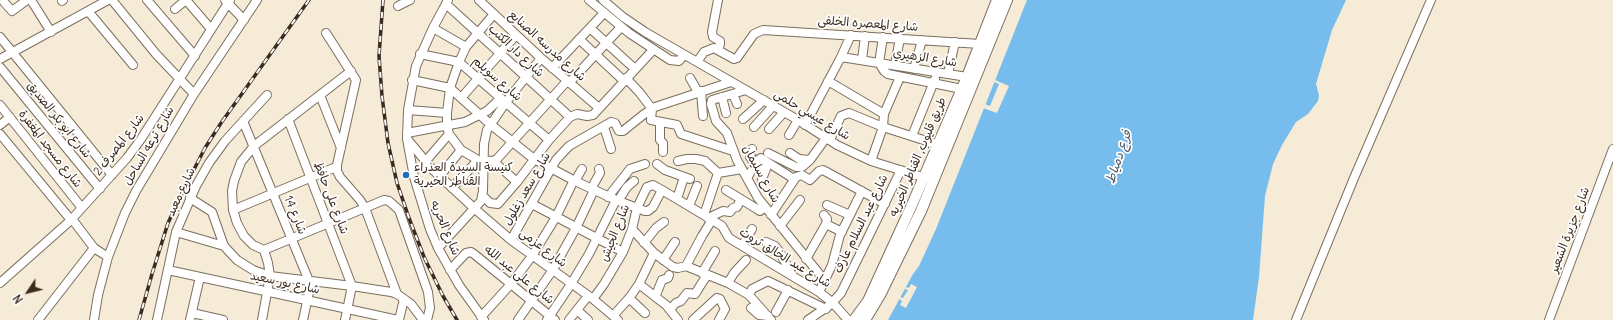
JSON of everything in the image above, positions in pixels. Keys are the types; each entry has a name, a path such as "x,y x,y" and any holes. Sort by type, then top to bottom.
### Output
{"main road":[{"name":"طريق قليوب, القناطر الخيريه","path":"865,320 880,295 921,211 938,145 998,0"},
{"name":"طريق قليوب, القناطر الخيريه","path":"854,320 868,301 929,179 1007,0"}],"street":[{"path":"4,2 12,10 26,0"},
{"path":"31,0 51,32"},
{"path":"0,59 108,0"},
{"path":"112,0 156,54 194,94"},
{"path":"147,0 195,56"},
{"path":"175,9 186,0 211,29"},
{"name":"شارع ترعه الساحل","path":"94,320 108,257 122,220 136,191 194,94 257,0"},
{"path":"398,6 410,0"},
{"name":"شارع مدرسه الصنايع","path":"479,0 552,68 599,108"},
{"path":"589,0 622,28 670,60 675,61 682,59 684,55"},
{"path":"697,62 704,52 714,48 718,50 720,41 713,37 712,32 718,0"},
{"path":"1296,320 1354,178 1431,0"},
{"path":"228,1 244,20"},
{"name":"شارع المصرف 2","path":"0,283 71,220 112,175 141,139 180,80 228,1"},
{"name":"شارع عيسي حلمى","path":"606,1 640,28 684,55 802,122 828,139 871,161 929,179"},
{"name":"شارع الحريه","path":"447,2 420,54 412,80 408,110 407,136 410,159 418,195 438,248 450,270 482,318"},
{"name":"شارع دار الكتب","path":"447,2 570,117"},
{"path":"88,11 133,64"},
{"path":"552,68 604,13"},
{"path":"494,14 466,47 450,88 446,113 448,130 454,143 461,150 481,161 493,161 497,159 551,99 622,28"},
{"path":"433,28 466,47"},
{"path":"590,28 635,69"},
{"name":"شارع المعصره الخلفى","path":"718,50 737,58 754,34 762,30 980,44"},
{"path":"326,33 356,77 357,83 336,167 338,174 356,195 364,208 400,296 423,320"},
{"path":"462,97 516,35"},
{"path":"789,135 802,122 828,81 851,35"},
{"path":"862,60 865,36"},
{"path":"0,37 112,175"},
{"path":"879,63 883,37"},
{"path":"894,66 900,38"},
{"path":"579,39 625,80 652,109"},
{"path":"914,69 922,40"},
{"path":"948,74 954,42"},
{"path":"482,196 490,204 498,204 517,182 548,140 570,117 576,114 590,116 653,50"},
{"name":"شارع سويلم","path":"420,54 459,62 548,140"},
{"name":"شارع الزهيري","path":"841,57 967,77"},
{"path":"407,136 448,130 481,115 503,100 541,58"},
{"name":"شارع الزهيري","path":"879,63 888,74 962,89"},
{"name":"شارع ابو بكر الصديق","path":"0,67 100,189"},
{"path":"351,71 254,146 241,162 232,190 233,210 237,224 244,236 253,245 264,250 384,200 393,203 399,210 428,292 430,308 427,320"},
{"path":"912,136 937,72"},
{"path":"871,161 883,127 884,114 900,77"},
{"path":"690,78 700,92 703,116"},
{"path":"412,80 450,88 462,97 490,124 534,159 593,190 645,211 651,210 662,190"},
{"path":"828,81 884,114"},
{"path":"611,149 604,127 614,122 620,131 623,131 652,109 731,82"},
{"path":"726,113 722,97 746,90"},
{"path":"733,94 737,104"},
{"name":"شارع معبد","path":"157,320 176,232 190,198 209,163 225,141 267,95"},
{"path":"320,95 341,148"},
{"name":"شارع سليمان","path":"722,97 712,100 711,104 718,124 728,133 733,151 746,178 771,215 825,281"},
{"path":"438,248 475,209 482,196 481,161 484,144 490,124 503,100"},
{"path":"743,119 764,100"},
{"name":"شارع مسجد المغفرة","path":"0,105 82,208"},
{"path":"754,127 773,106"},
{"path":"652,109 650,119 677,125 681,134 733,151"},
{"path":"408,110 446,113"},
{"path":"769,129 784,112"},
{"path":"778,163 802,167 828,139 839,118 846,113 938,145"},
{"path":"0,125 10,117"},
{"name":"شارع على حافظ","path":"288,119 352,286"},
{"name":"شارع 14","path":"243,121 308,281 308,300 303,320"},
{"path":"660,122 660,140 663,143 663,152"},
{"name":"شارع سعد زغلول","path":"511,240 559,156 569,146 604,127"},
{"path":"425,162 448,130"},
{"path":"0,134 94,248 108,257"},
{"name":"شارع عزمى","path":"407,136 425,162 475,209 511,240 590,297 615,318"},
{"path":"752,149 750,157 766,169 762,179"},
{"name":"شارع جزيرة الشعير","path":"1549,320 1613,149"},
{"path":"439,176 461,150"},
{"path":"790,152 799,159 810,160"},
{"path":"746,178 761,158 770,157 778,163 783,172 794,179"},
{"path":"678,162 686,159 705,161 718,173"},
{"path":"452,188 481,161"},
{"path":"493,161 517,182"},
{"path":"551,319 597,239 614,199 630,169 628,161"},
{"path":"630,169 645,164"},
{"path":"657,164 665,170 687,178 677,199"},
{"path":"783,172 790,164"},
{"path":"233,210 336,167"},
{"path":"482,318 511,284 532,256 556,217 574,181 582,169"},
{"path":"518,320 552,271 576,228 600,173 600,169"},
{"path":"718,173 742,169"},
{"path":"771,215 794,179 800,175 810,180 819,171 824,170 885,204"},
{"name":"شارع عبد السلام عارف","path":"808,320 833,303 844,288 901,170"},
{"path":"686,266 702,236 708,218 718,173"},
{"path":"614,199 634,182"},
{"name":"شارع الجيش","path":"569,320 607,279 623,252 638,208 649,186 653,185 662,190"},
{"path":"689,206 697,186"},
{"name":"شارع عبد الخالق ثروت","path":"662,190 725,228 730,238 742,246 819,292 833,303 848,320"},
{"path":"726,190 759,210 762,210 765,207"},
{"path":"819,292 832,265 842,232 862,191"},
{"path":"190,198 212,212 224,246 233,256 253,270 270,276 352,286 400,296"},
{"path":"730,212 733,208 737,207 741,199"},
{"path":"780,226 800,200"},
{"path":"532,204 623,252"},
{"path":"827,205 850,215"},
{"path":"708,218 723,211 730,212 737,218"},
{"path":"806,259 825,220 842,232"},
{"path":"644,243 656,228 664,222"},
{"path":"632,229 644,243 663,260 676,268 686,266 728,283 748,296 769,318"},
{"path":"742,246 752,229"},
{"path":"176,232 224,246"},
{"path":"663,260 675,242"},
{"path":"766,242 775,246 794,277"},
{"path":"38,320 94,248"},
{"path":"262,320 270,276 264,250"},
{"path":"670,309 676,303 681,301 686,294 694,295 697,292 715,251"},
{"name":"شارع على عبد الله","path":"450,270 466,254 471,252 532,301 551,319"},
{"path":"615,318 639,284 654,253"},
{"path":"728,283 734,273 746,260"},
{"name":"شارع بور سعيد","path":"168,270 398,320"},
{"path":"656,296 662,280 668,278 669,275"},
{"path":"200,277 191,317 223,320"},
{"path":"748,296 752,289 768,281 826,309"},
{"path":"639,284 656,296 670,309 678,320"},
{"path":"345,320 352,286"},
{"path":"776,312 788,290"},
{"path":"398,320 400,296"},
{"path":"629,298 645,313"},
{"path":"693,320 716,298 720,299 726,309 719,320"},
{"path":"751,308 759,315 769,318"},
{"path":"577,310 588,320"}],"water":[{"name":"فرع دمياط","path":"1027,0 1346,0 1332,30 1316,84 1319,95 1318,101 1308,114 1296,122 1282,145 1273,164 1265,196 1259,277 1253,320 888,320 913,274 919,266 936,229"}],"pier":[{"path":"995,80 1009,86 997,113 983,108 985,104 990,106 999,84 994,82"},
{"path":"911,284 917,287 906,308 900,305 902,301 899,299 900,297 903,298 908,290 905,289 906,287 909,288"}],"railway":[{"path":"139,320 168,223 205,148 221,123 309,0"},
{"path":"383,0 379,56 382,96 388,143 397,183 424,257 443,296 457,320"}],"place":[{"name":"كنيسة السيدة العذراء القناطر الخيرية","path":"406,175"}]}
